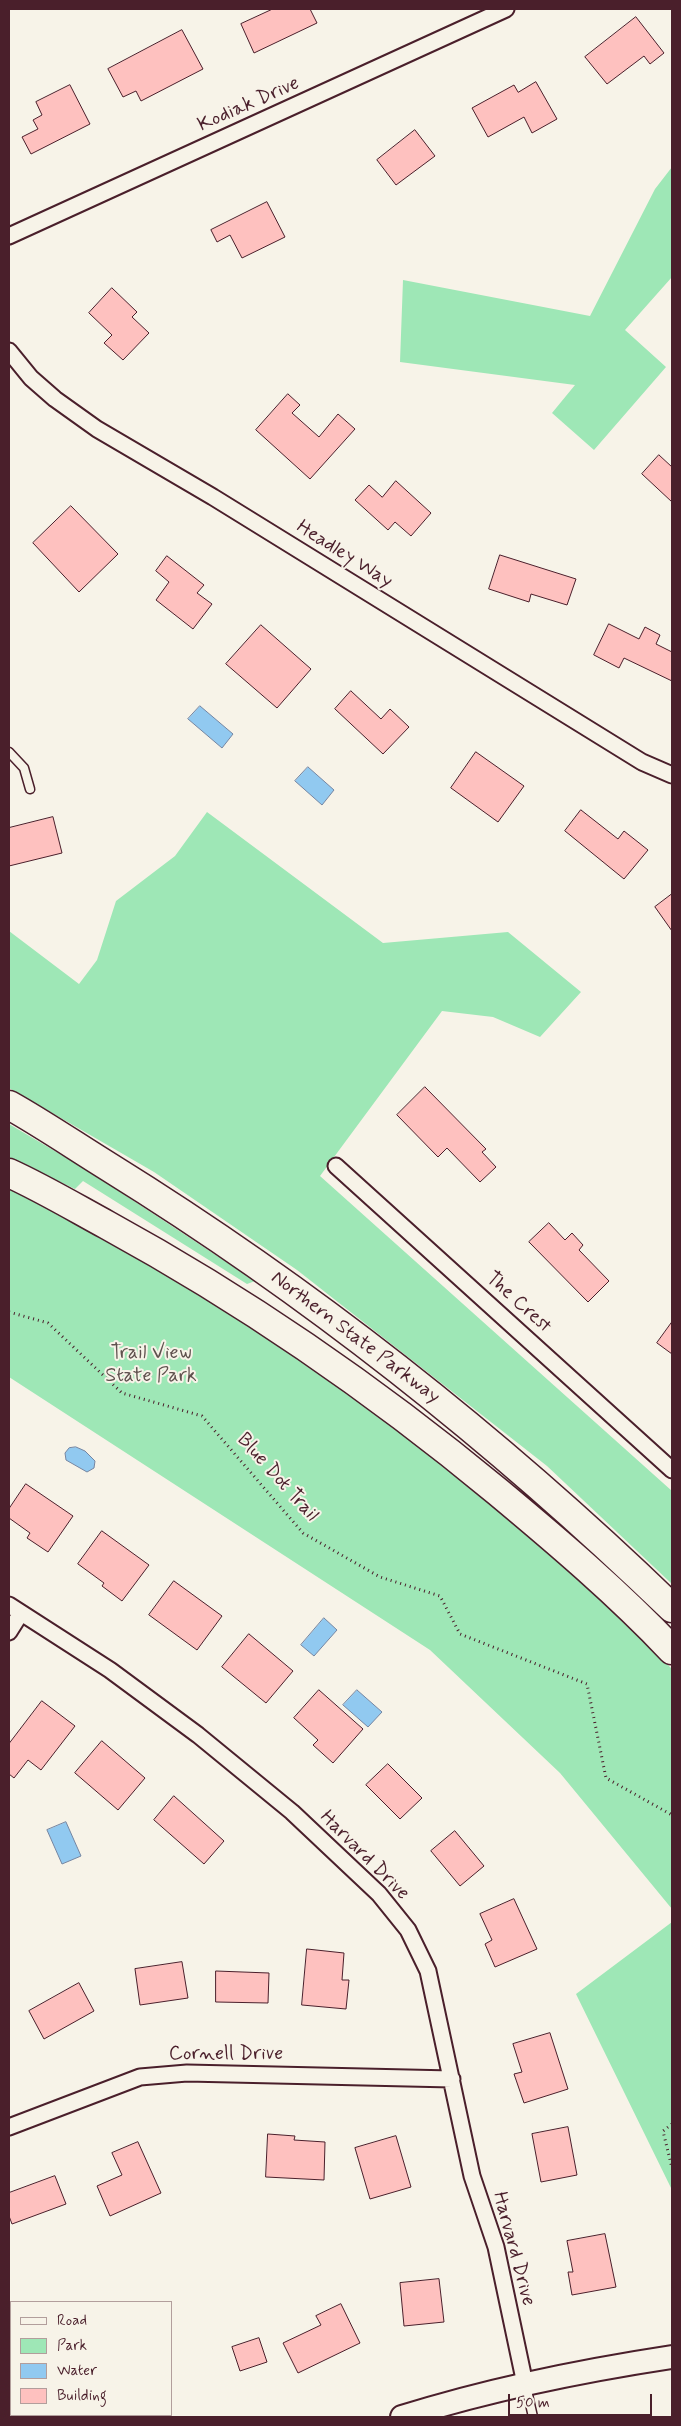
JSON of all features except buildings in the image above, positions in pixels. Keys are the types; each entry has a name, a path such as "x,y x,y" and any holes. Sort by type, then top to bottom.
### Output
{"highway":[{"name":"Northern State Parkway","path":"9,1105 192,1219 273,1275 406,1375 484,1438 605,1543 672,1608"},
{"name":"Northern State Parkway","path":"9,1173 154,1251 246,1307 342,1372 435,1441 573,1555 672,1650"}],"main road":[{"path":"402,2417 467,2397 580,2371 672,2357"}],"street":[{"name":"Kodiak Drive","path":"9,236 506,9"},
{"name":"Headley Way","path":"9,351 31,378 55,399 97,429 221,502 642,762 672,775"},
{"name":"The Crest","path":"336,1166 672,1470"},
{"path":"9,1632 15,1609"},
{"name":"Harvard Drive","path":"15,1609 110,1670 198,1735 292,1812 379,1894 408,1930 428,1971 472,2176 496,2247 525,2384"},
{"name":"Cornell Drive","path":"9,2127 140,2077 187,2073 452,2079"}],"lane":[{"path":"9,752 24,768 30,789"},
{"path":"525,2384 533,2417"}],"path":[{"name":"Blue Dot Trail","path":"9,1312 48,1323 122,1393 202,1416 303,1532 380,1577 440,1596 460,1634 587,1684 606,1778 672,1815"},
{"path":"671,2167 663,2131 672,2124"}],"green space":[{"path":"672,167 672,277 625,330 666,367 594,450 552,413 575,385 400,362 403,280 590,316 655,189"},
{"path":"207,812 383,943 508,932 581,992 540,1037 493,1017 442,1011 320,1176 672,1491 672,1584 547,1466 297,1270 154,1172 9,1088 9,931 79,984 97,960 116,901 175,856"},
{"path":"9,1124 87,1170 255,1281 247,1284 83,1181 75,1189 9,1158"},
{"name":"Trail View State Park","path":"9,1189 108,1238 198,1290 353,1394 527,1527 672,1669 672,1909 560,1773 430,1650 9,1377"},
{"path":"672,1922 672,2190 576,1994"}],"water":[{"path":"200,706 233,734 222,748 188,719"},
{"path":"308,767 334,790 322,805 295,781"},
{"path":"76,1447 85,1451 95,1461 94,1468 87,1472 66,1460 65,1453 69,1448"},
{"path":"324,1618 337,1630 314,1656 301,1645"},
{"path":"357,1690 382,1712 368,1727 343,1705"},
{"path":"66,1822 81,1856 62,1864 47,1830"}]}
